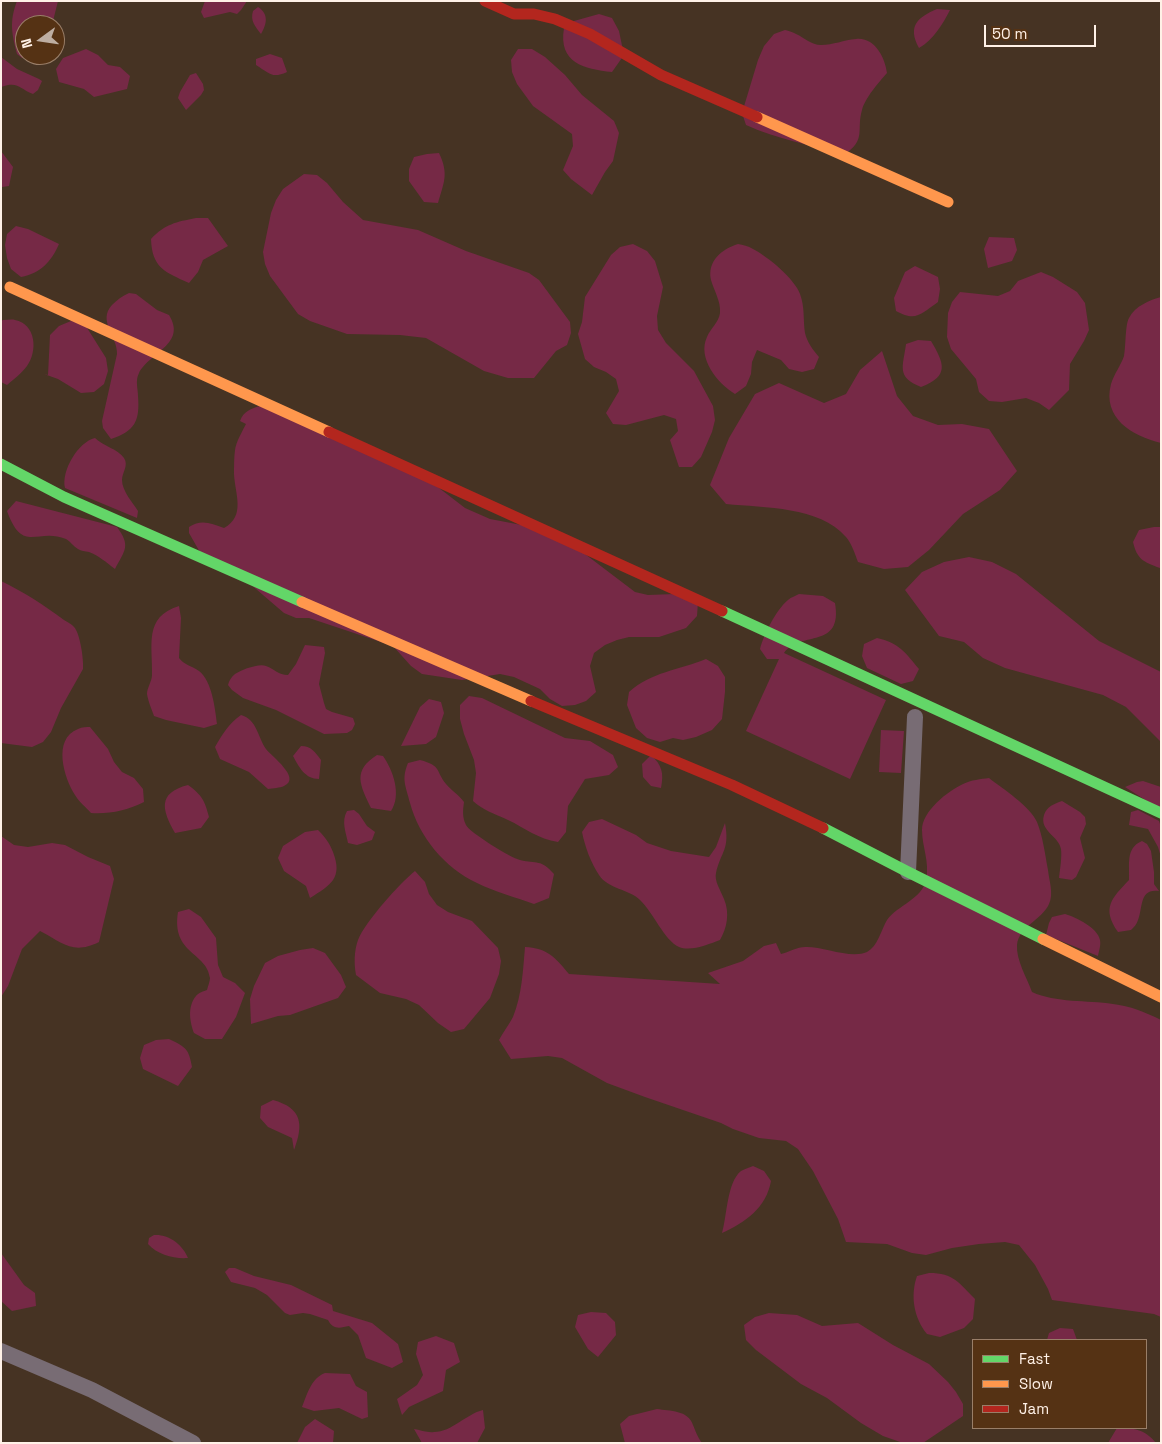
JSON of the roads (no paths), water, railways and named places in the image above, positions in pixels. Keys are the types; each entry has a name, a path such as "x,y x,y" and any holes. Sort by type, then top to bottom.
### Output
{"street":[{"path":"485,1 514,14 534,14 555,18 590,34 661,74 948,202"},
{"path":"10,287 1161,813"},
{"path":"1,464 64,497 284,595 732,785 844,837 908,872 1161,997"},
{"path":"908,872 915,717"},
{"path":"1,1351 92,1390 165,1436 192,1443"}]}
